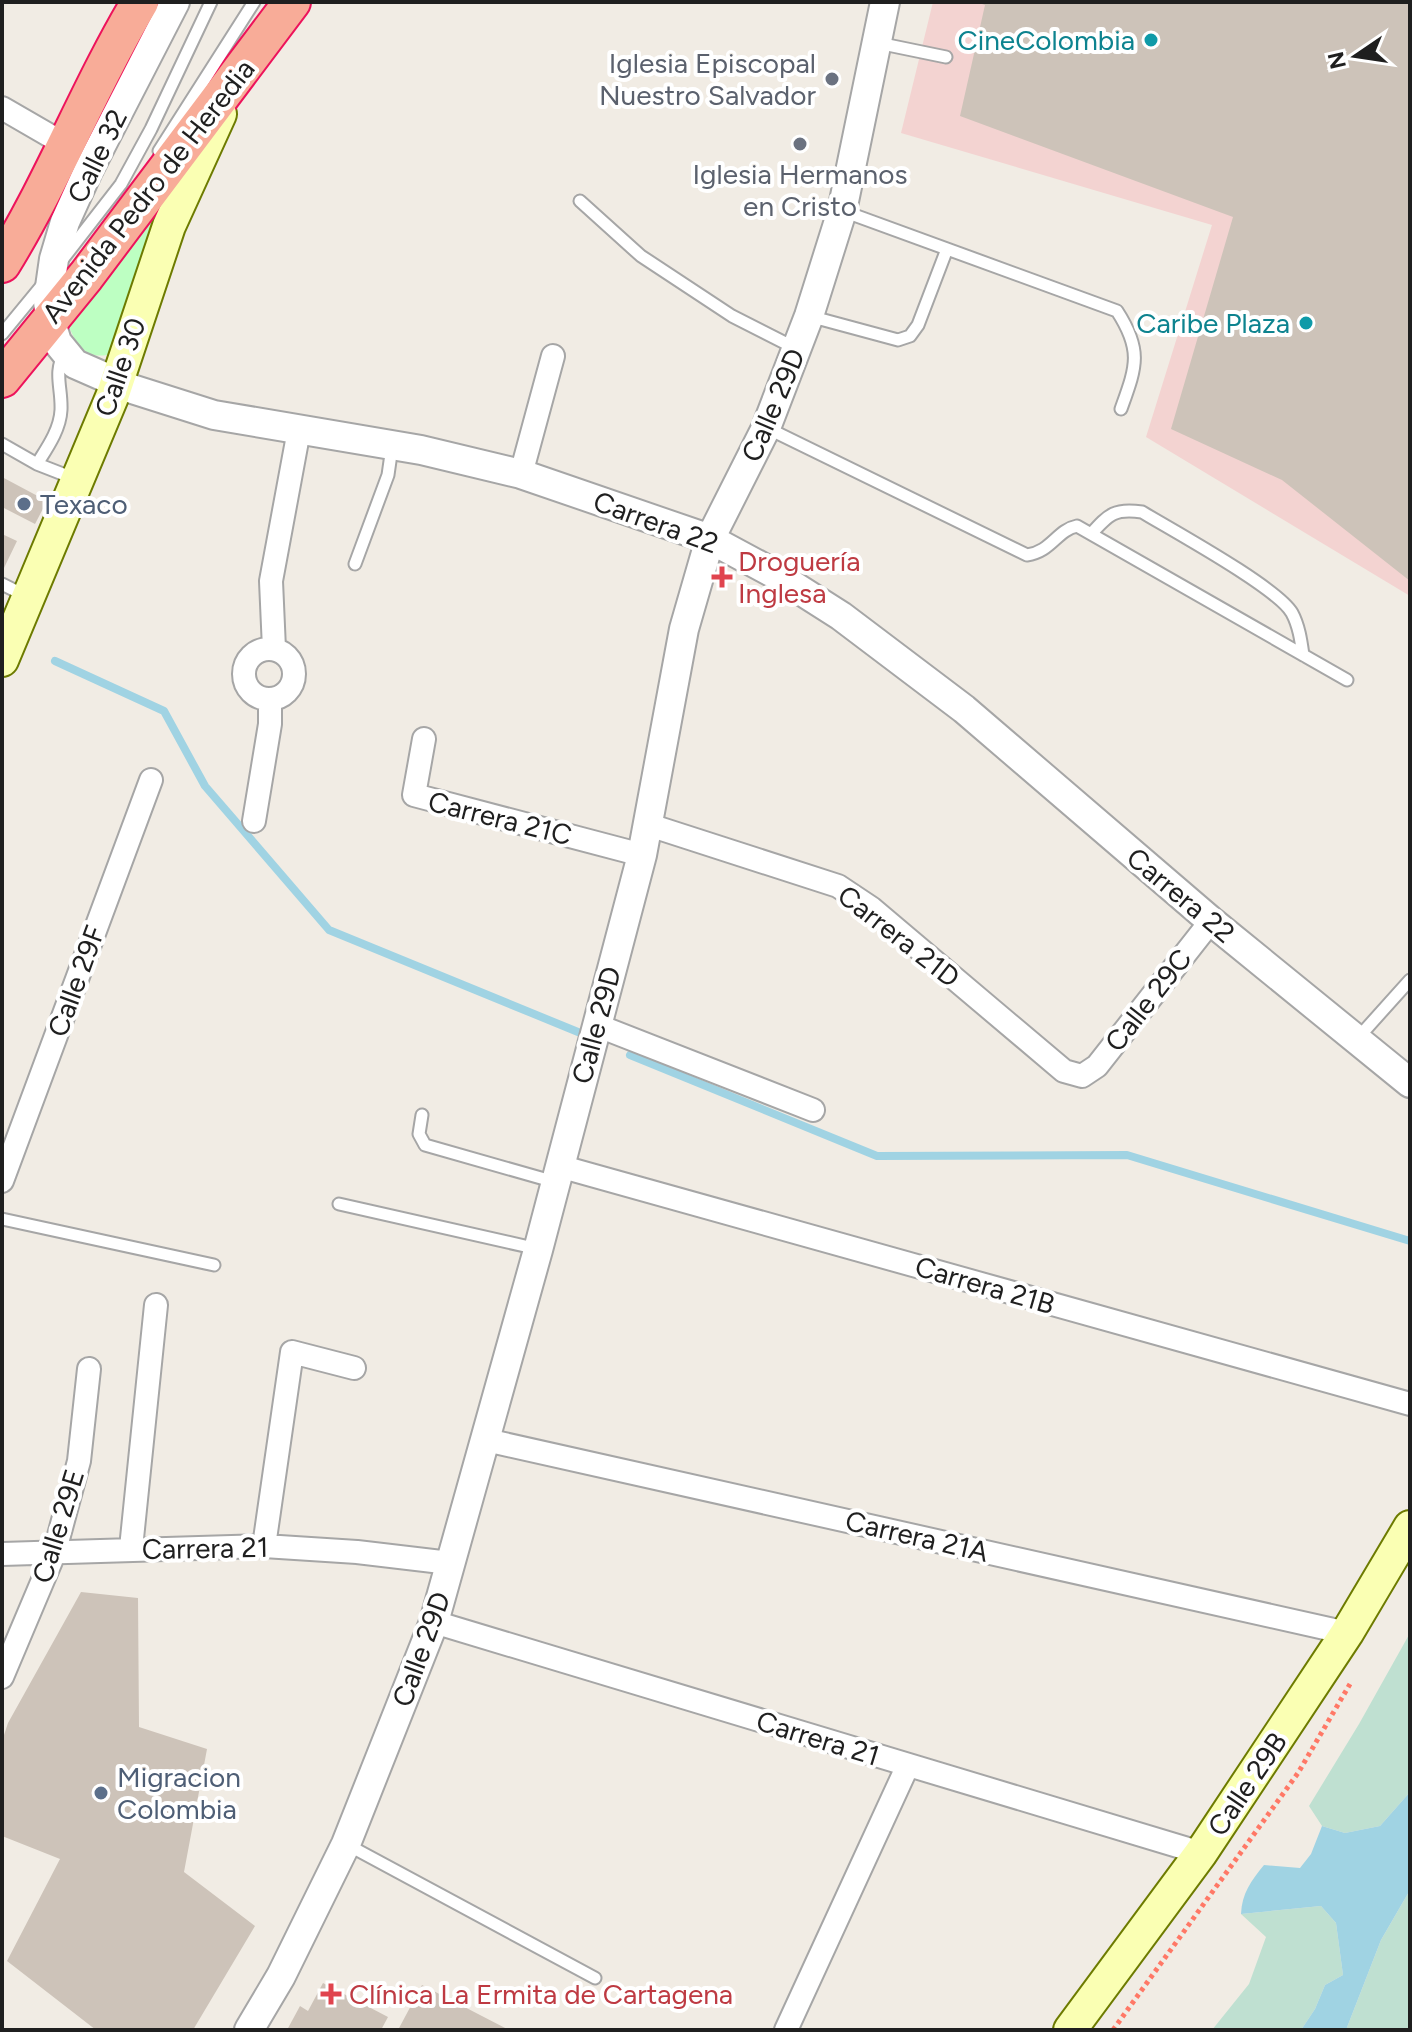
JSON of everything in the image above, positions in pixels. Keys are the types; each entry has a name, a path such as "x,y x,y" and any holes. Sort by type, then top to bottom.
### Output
{"highway":[{"path":"2,264 38,204 119,37 140,2"},
{"name":"Avenida Pedro de Heredia","path":"2,379 50,298 239,76 292,2"}],"main road":[{"name":"Calle 30","path":"2,660 15,590 77,480 116,383 169,226 239,76"},
{"name":"Calle 29B","path":"1070,2030 1201,1853 1347,1633 1410,1527"}],"street":[{"name":"Calle 32","path":"50,298 65,222 175,2"},
{"name":"Calle 29D","path":"249,2030 281,1976 346,1844 434,1622 538,1250 642,855 684,629 710,539 766,428 809,316 842,211 885,2"},
{"path":"2,108 66,145"},
{"path":"50,298 57,342 65,352"},
{"name":"Carrera 22","path":"65,352 75,364 116,383 214,415 392,446 521,474 710,539 775,574 841,616 952,700 1211,921 1410,1083"},
{"path":"521,474 553,356"},
{"path":"274,649 271,581 299,430"},
{"path":"274,649 285,654 292,664 294,676 291,688 282,696 270,699 258,697 249,689 244,678 245,666 252,655 274,649"},
{"path":"254,821 270,724 270,699"},
{"name":"Carrera 21C","path":"424,739 414,795 642,855"},
{"name":"Calle 29F","path":"2,1181 151,780"},
{"name":"Carrera 21D","path":"646,824 838,886 871,908 1064,1071 1082,1076"},
{"name":"Calle 29C","path":"1082,1076 1097,1066 1211,921"},
{"path":"596,1025 813,1110"},
{"name":"Carrera 21B","path":"557,1174 1410,1404"},
{"path":"131,1548 156,1305"},
{"path":"264,1546 292,1352 354,1368"},
{"name":"Calle 29E","path":"2,1677 54,1554 79,1461 89,1369"},
{"name":"Carrera 21A","path":"486,1440 1347,1633"},
{"name":"Carrera 21","path":"54,1554 131,1548 264,1546 357,1552 450,1563"},
{"path":"2,1554 54,1554"},
{"name":"Carrera 21","path":"434,1622 1201,1853"},
{"path":"786,2030 908,1765"}],"lane":[{"path":"2,334 50,298 121,184 151,129 211,2"},
{"path":"154,160 254,2"},
{"path":"878,43 946,57"},
{"path":"580,201 641,256 732,316 797,349"},
{"path":"842,211 1117,311 1131,332 1135,370 1121,409"},
{"path":"809,316 898,340 910,336 918,325 947,249"},
{"path":"2,359 19,338"},
{"path":"37,464 58,425 61,410 58,364 65,352"},
{"path":"766,428 1027,555 1047,549 1071,527 1077,526 1347,680"},
{"path":"355,564 388,475 392,446"},
{"path":"4,450 77,480"},
{"path":"1091,534 1107,516 1124,509 1142,512 1272,593 1291,611 1299,630 1303,655"},
{"path":"1357,1040 1410,980"},
{"path":"422,1115 419,1134 425,1145 557,1174"},
{"path":"339,1204 538,1250"},
{"path":"2,1219 214,1265"},
{"path":"346,1844 595,1978"}],"shaded area":[{"name":"Caribe Plaza","path":"933,2 1410,2 1410,596 1146,437 1212,225 901,133"}],"green space":[{"path":"171,179 111,354 101,356 86,352 80,347 65,316"},
{"path":"1410,1633 1410,1792 1380,1826 1345,1833 1322,1826 1309,1806"},
{"path":"1410,1890 1410,2030 1346,2030 1381,1940"},
{"path":"1321,1906 1336,1923 1343,1975 1325,1985 1315,2009 1301,2030 1212,2030 1249,1984 1266,1937 1241,1914"}],"water":[{"path":"1410,1792 1410,1890 1381,1940 1346,2030 1301,2030 1315,2009 1325,1985 1343,1975 1336,1923 1321,1906 1241,1914 1245,1893 1264,1865 1300,1868 1311,1854 1322,1826 1345,1833 1380,1826"}],"building":[{"name":"Caribe Plaza","path":"976,2 1410,2 1410,581 1282,480 1171,429 1233,217 960,116 985,5"},
{"name":"Texaco","path":"2,477 47,501 35,524 2,507"},
{"name":"Texaco","path":"2,534 17,541 4,568 2,567"},
{"name":"Migracion Colombia","path":"81,1592 138,1598 139,1727 207,1749 184,1872 255,1926 193,2030 96,2030 7,1961 60,1859 2,1836 2,1741 8,1723"},
{"name":"Clínica La Ermita de Cartagena","path":"323,1983 388,2017 381,2030 287,2030 300,2006 308,2011"},
{"path":"422,1985 509,2030 398,2030"}],"waterway":[{"path":"55,661 164,711 205,786 329,930 578,1032"},
{"path":"630,1055 877,1156 1127,1155 1410,1241"}],"place":[{"name":"CineColombia","path":"1151,40"},
{"name":"Iglesia Episcopal Nuestro Salvador","path":"832,79"},
{"name":"Iglesia Hermanos en Cristo","path":"800,144"},
{"name":"Caribe Plaza","path":"1306,323"},
{"name":"Texaco","path":"24,504"},
{"name":"Droguería Inglesa","path":"722,577"},
{"name":"Migracion Colombia","path":"101,1793"},
{"name":"Clínica La Ermita de Cartagena","path":"331,1994"}]}
